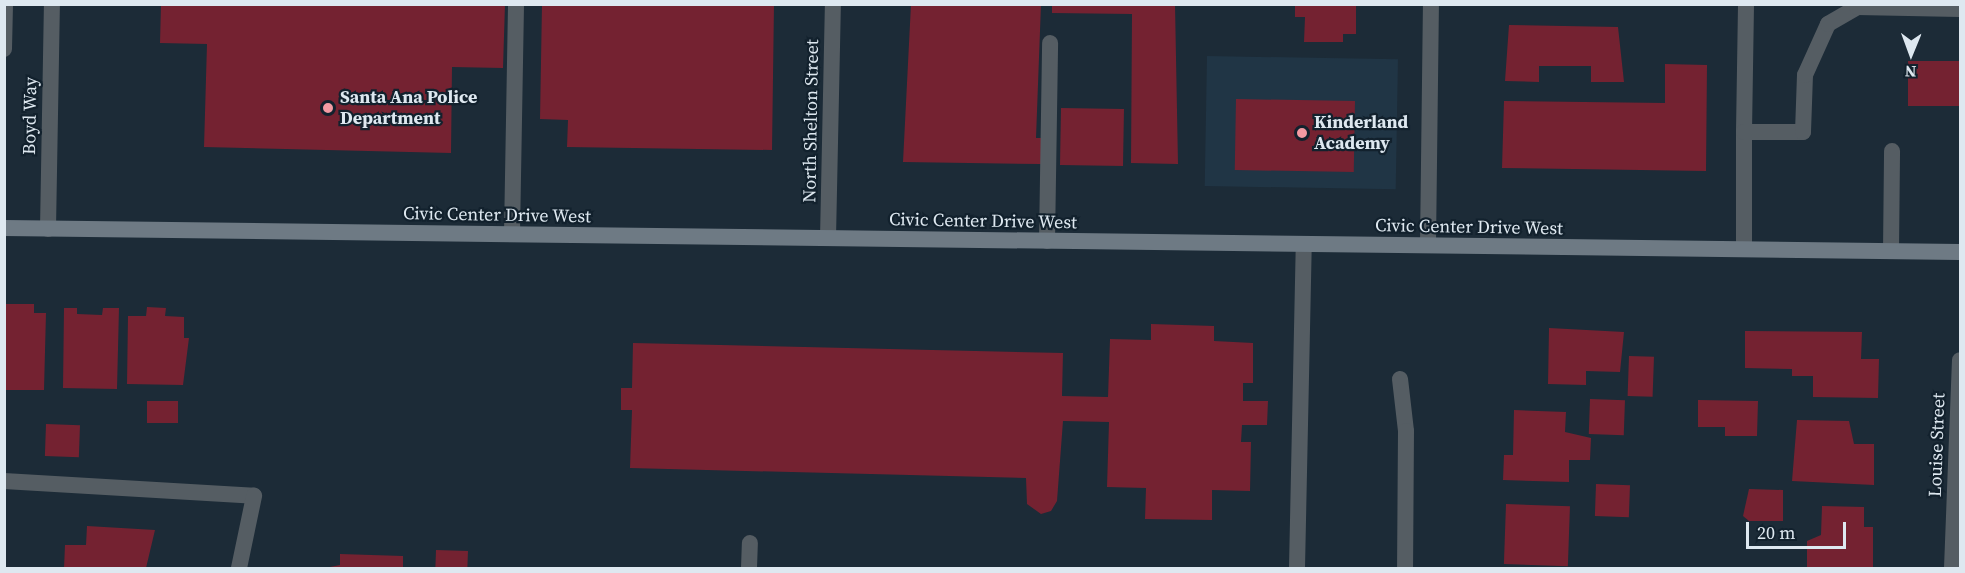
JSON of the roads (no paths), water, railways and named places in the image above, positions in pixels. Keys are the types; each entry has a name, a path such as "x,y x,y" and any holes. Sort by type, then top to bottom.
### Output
{"main road":[{"name":"Civic Center Drive West","path":"4,228 1960,252"}],"street":[{"path":"4,49 5,4"},
{"name":"Boyd Way","path":"48,229 52,4"},
{"path":"512,234 516,4"},
{"name":"North Shelton Street","path":"828,238 833,4"},
{"path":"1428,245 1431,4"},
{"path":"1744,249 1746,4"},
{"path":"1744,132 1803,132 1805,75 1828,24 1857,7 1960,9"},
{"path":"1047,241 1050,43"},
{"path":"1891,251 1892,151"},
{"path":"1298,568 1304,244"},
{"name":"Louise Street","path":"1952,568 1960,362"},
{"path":"1400,379 1406,431 1405,568"},
{"path":"4,481 254,496 239,568"},
{"path":"749,568 750,543"}],"place":[{"name":"Santa Ana Police Department","path":"328,108"},
{"name":"Kinderland Academy","path":"1302,133"}]}
